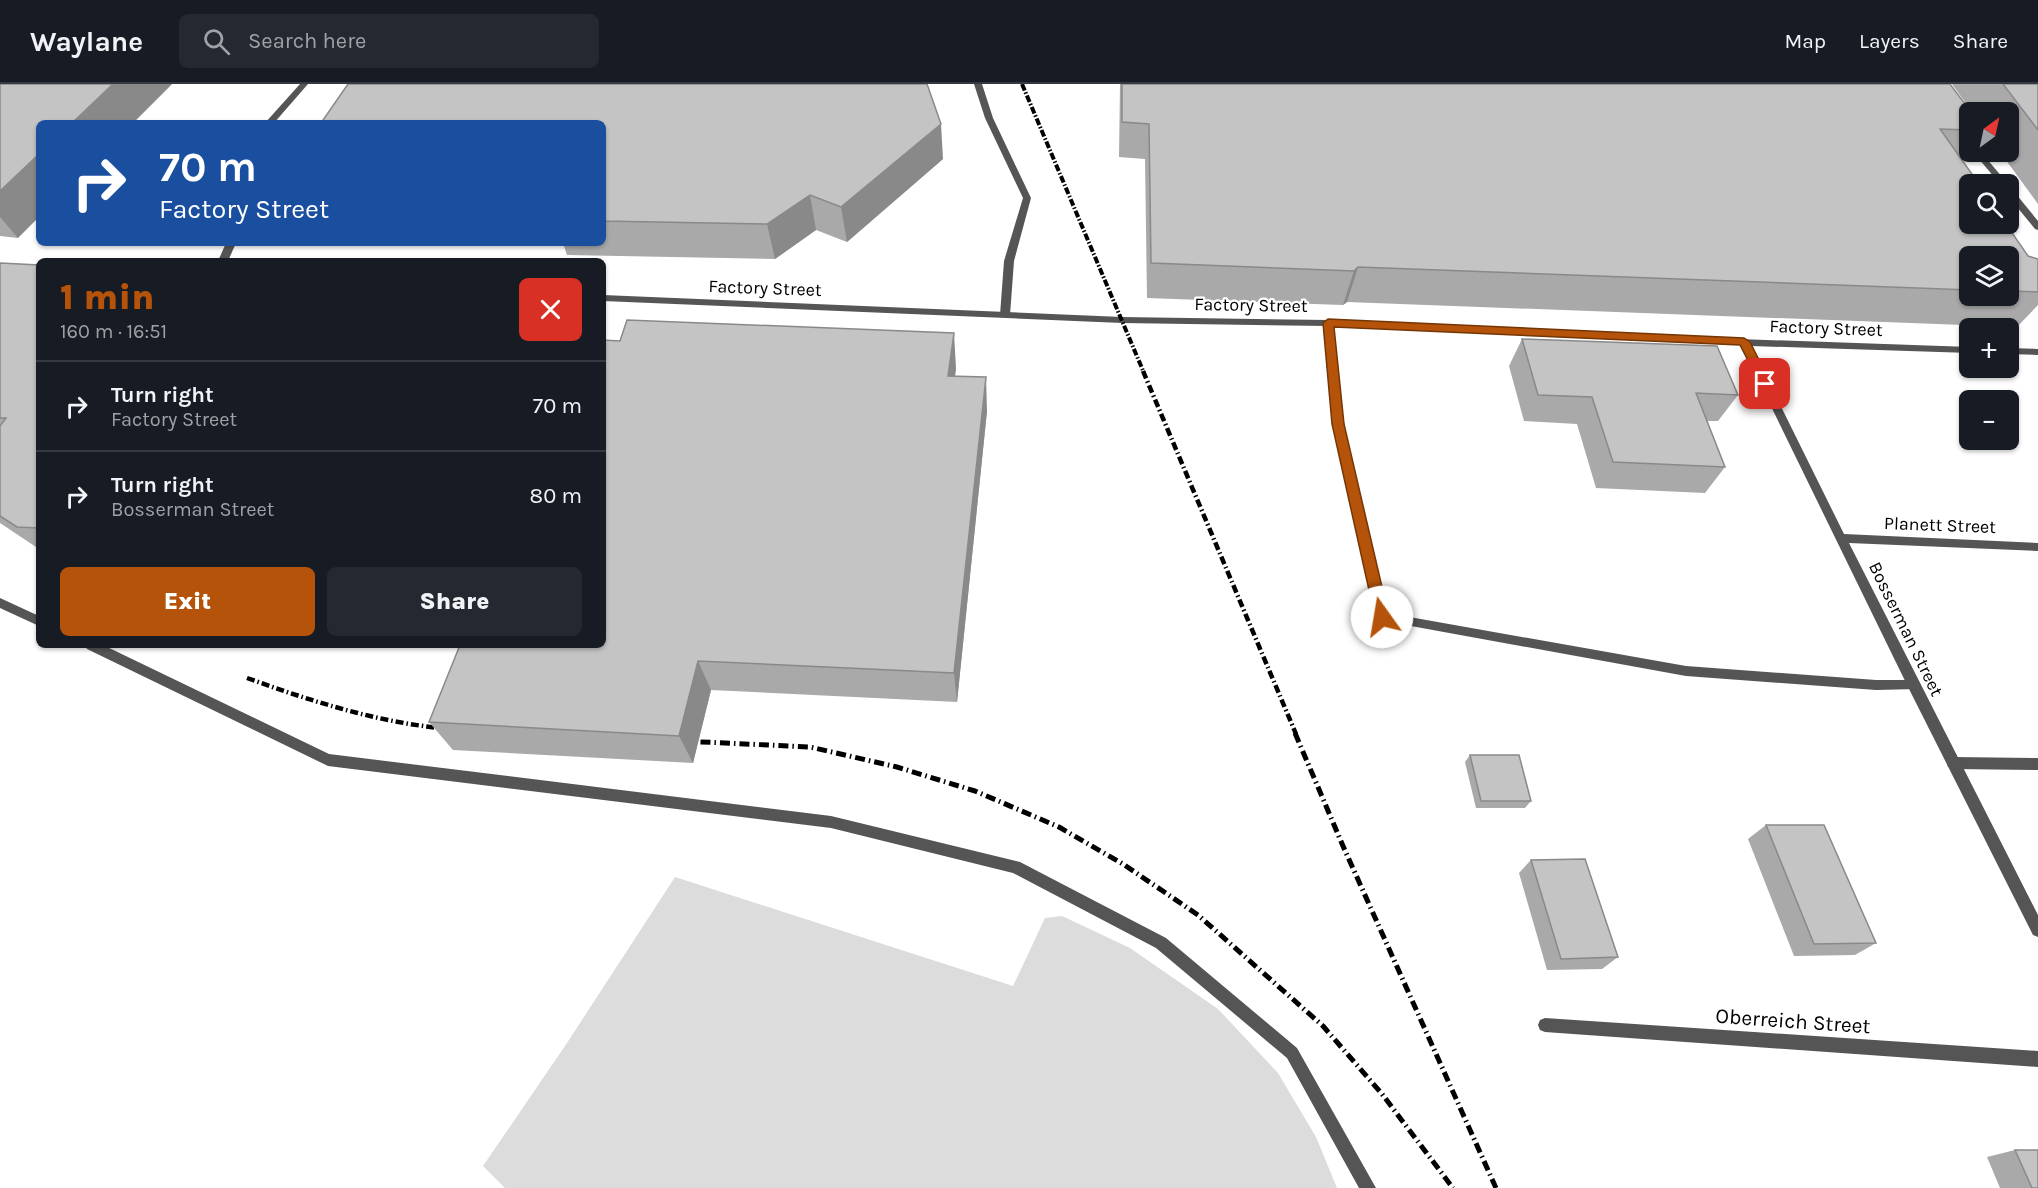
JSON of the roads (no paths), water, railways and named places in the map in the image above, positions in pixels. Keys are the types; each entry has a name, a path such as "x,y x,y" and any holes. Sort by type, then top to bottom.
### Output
{"street":[{"path":"272,120 304,84"},
{"path":"978,84 988,118 1027,198 1009,261 1005,315"},
{"path":"1985,162 1996,174"},
{"path":"2019,204 2038,227"},
{"name":"Factory Street","path":"606,298 1133,320 1328,323 1959,350"},
{"path":"1328,323 1338,424 1382,617 1686,671 1876,685 1913,685"},
{"name":"Bosserman Street","path":"1744,342 1913,685 2038,930"},
{"path":"2019,351 2038,352"},
{"name":"Planett Street","path":"1842,538 2038,547"},
{"path":"0,603 36,620"},
{"path":"97,648 328,760 831,822 1016,867 1161,943 1292,1053 1368,1188"},
{"path":"1953,763 2038,764"},
{"name":"Oberreich Street","path":"1545,1025 2038,1059"}],"railway":[{"path":"1022,84 1144,373"},
{"path":"1143,371 1296,734"},
{"path":"247,678 372,717 450,729"},
{"path":"1295,733 1496,1188"},
{"path":"681,741 810,747 897,767 975,791 1059,827 1123,864 1198,915 1323,1026 1382,1094 1453,1188"}]}
